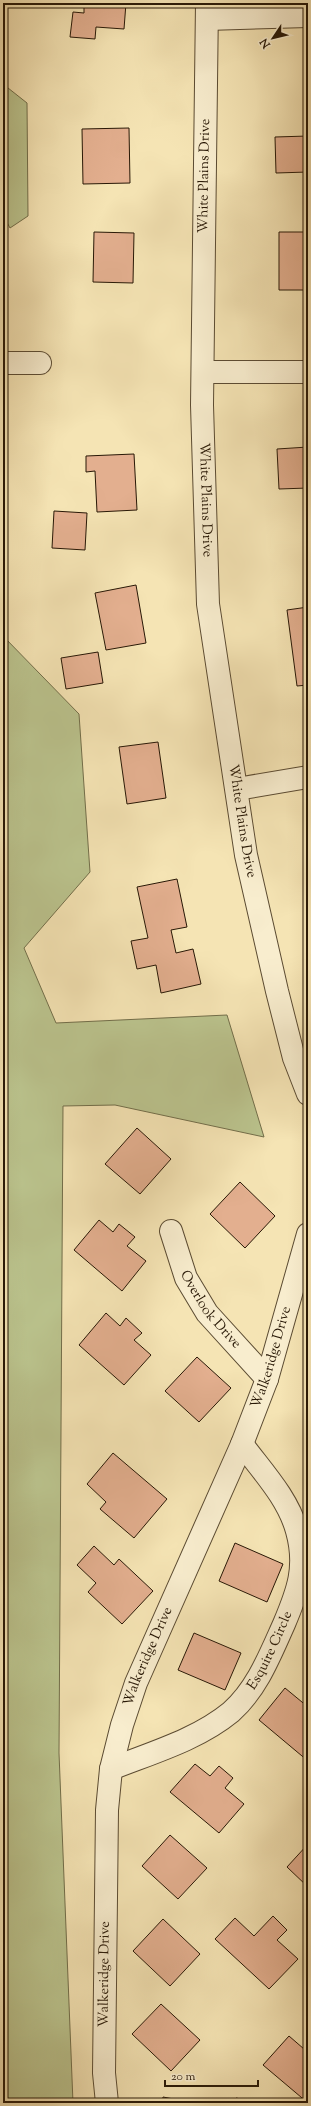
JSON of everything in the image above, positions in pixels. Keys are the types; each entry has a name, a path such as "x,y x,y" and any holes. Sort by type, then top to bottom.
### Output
{"street":[{"path":"207,11 308,16"},
{"name":"White Plains Drive","path":"207,11 202,405 208,604 246,855 294,1058 308,1094"},
{"path":"3,363 40,363"},
{"path":"203,372 308,372"},
{"path":"237,789 308,777"},
{"name":"Overlook Drive","path":"171,1230 186,1278 207,1313 267,1379"},
{"name":"Walkeridge Drive","path":"107,2103 104,2073 105,1856 111,1769 122,1725 136,1683 242,1444 267,1379 308,1234"},
{"name":"Esquire Circle","path":"111,1769 173,1745 203,1730 231,1712 250,1690 266,1664 295,1600 300,1579 302,1559 297,1530 289,1511 279,1494 242,1444"}],"green space":[{"path":"3,84 27,103 28,216 10,228 3,215"},
{"path":"3,636 79,714 90,872 24,948 56,1023 227,1015 264,1137 115,1105 63,1106 59,1753 73,2103 3,2103"}],"building":[{"path":"84,3 126,3 124,29 96,27 95,39 70,37 73,12 84,13"},
{"path":"129,128 130,183 83,184 82,129"},
{"path":"308,136 308,172 276,173 275,137"},
{"path":"94,232 134,233 133,283 93,282"},
{"path":"279,232 308,232 308,290 279,290"},
{"path":"308,447 308,488 279,489 277,449"},
{"path":"134,454 137,510 97,512 95,471 86,472 86,456"},
{"path":"54,511 87,513 85,550 52,548"},
{"path":"136,585 146,643 106,650 95,593"},
{"path":"308,607 308,685 297,686 287,610"},
{"path":"98,652 103,683 66,689 61,658"},
{"path":"158,742 166,798 127,804 119,747"},
{"path":"177,879 187,927 171,930 176,953 193,949 201,984 161,993 156,965 137,969 131,941 148,938 137,887"},
{"path":"137,1128 171,1159 140,1194 105,1164"},
{"path":"240,1182 275,1216 245,1248 210,1214"},
{"path":"99,1220 113,1232 119,1224 135,1237 127,1246 146,1261 122,1291 74,1250"},
{"path":"106,1313 120,1326 126,1318 142,1333 134,1340 151,1355 124,1385 79,1345"},
{"path":"197,1357 231,1388 199,1422 165,1391"},
{"path":"113,1453 167,1499 134,1538 100,1509 106,1502 87,1484"},
{"path":"235,1543 283,1564 267,1602 219,1581"},
{"path":"94,1546 114,1565 119,1559 153,1591 122,1624 88,1592 96,1583 77,1565"},
{"path":"194,1633 241,1653 225,1690 178,1670"},
{"path":"285,1688 308,1707 308,1761 259,1720"},
{"path":"195,1764 210,1776 219,1766 233,1778 225,1788 244,1804 219,1833 170,1792"},
{"path":"170,1835 207,1868 178,1899 142,1866"},
{"path":"308,1844 308,1887 287,1867"},
{"path":"273,1916 287,1930 277,1940 298,1959 269,1989 215,1939 235,1918 254,1936"},
{"path":"163,1919 200,1954 170,1986 133,1951"},
{"path":"161,2004 200,2040 171,2071 132,2034"},
{"path":"289,2036 304,2049 308,2044 308,2103 263,2065"},
{"path":"163,2097 195,2103 162,2103"},
{"path":"236,2098 261,2103 235,2103"}]}
